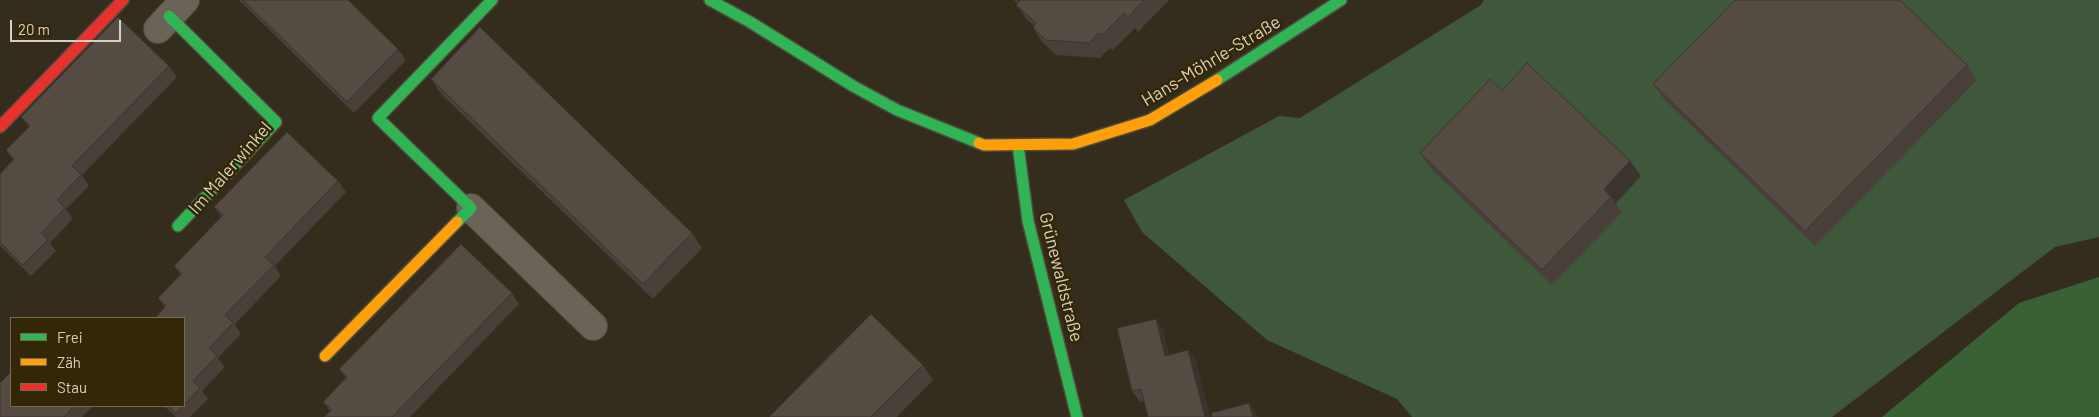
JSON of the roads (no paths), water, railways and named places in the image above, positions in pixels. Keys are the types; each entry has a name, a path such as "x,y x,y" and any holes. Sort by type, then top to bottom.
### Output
{"street":[{"path":"0,127 123,0"},
{"path":"492,0 378,118 593,326"},
{"name":"Hans-Möhrle-Straße","path":"710,0 750,22 853,86 897,110 984,145 1073,144 1150,120 1232,71 1341,0"},
{"name":"Im Malerwinkel","path":"171,15 276,122 178,226"},
{"name":"Grünewaldstraße","path":"1018,145 1028,221 1077,417"},
{"path":"325,356 471,208"}]}
